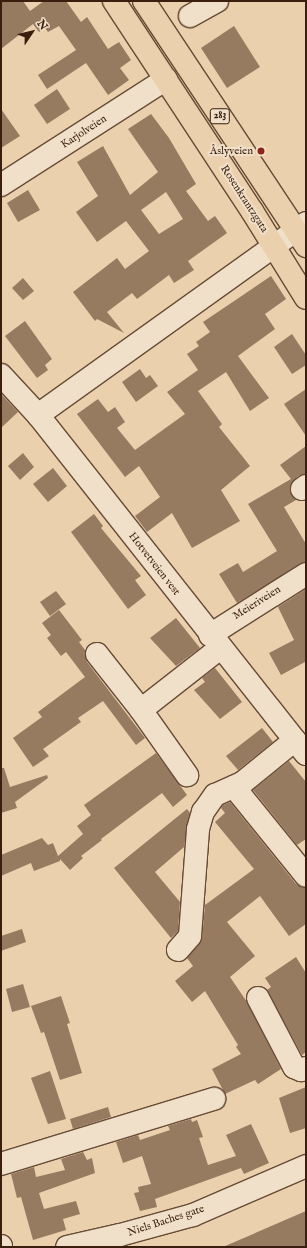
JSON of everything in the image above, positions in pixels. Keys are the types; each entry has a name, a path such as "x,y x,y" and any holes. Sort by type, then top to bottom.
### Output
{"main road":[{"name":"Rosenkrantzgata","path":"114,1 274,246 306,298"},
{"name":"283","path":"144,1 303,233"}],"street":[{"path":"190,16 217,1"},
{"name":"Karjolveien","path":"1,185 166,79"},
{"path":"38,415 274,246 303,233"},
{"name":"Hotvetveien vest","path":"1,375 38,415 300,747"},
{"name":"Meieriveien","path":"141,710 215,641 306,574"},
{"path":"97,654 141,710 187,775"},
{"path":"178,950 190,936 198,829 203,812 215,795 242,783 300,747"},
{"path":"234,787 306,876"},
{"path":"258,998 294,1067 301,1070 306,1068"},
{"path":"1,1164 214,1099"},
{"name":"Niels Baches gate","path":"67,1247 120,1235 193,1215 306,1166"}],"building":[{"path":"1,1 23,1 30,11 44,1 66,1 81,22 87,17 108,49 119,42 131,60 120,68 129,80 108,95 86,63 47,89 38,75 76,50 59,26 48,32 45,28 39,32 33,24 1,49"},
{"path":"234,26 260,67 227,88 201,48"},
{"path":"57,89 70,109 47,124 34,105"},
{"path":"1,109 20,136 1,148"},
{"path":"151,114 169,138 196,184 186,191 208,221 215,216 227,233 188,261 194,270 174,283 169,275 137,299 132,293 107,312 124,333 97,319 95,321 73,292 117,258 125,269 149,251 126,221 97,242 76,212 98,196 77,162 103,146 130,195 158,172 128,129","holes":["166,192 183,219 159,234 141,210"]},
{"path":"28,190 40,210 18,222 7,203"},
{"path":"271,276 286,299 265,314 275,329 238,356 269,398 250,411 226,372 198,391 222,424 219,427 250,466 221,490 240,521 192,548 172,513 147,532 135,516 160,497 139,466 125,477 77,414 98,399 108,412 115,407 125,422 117,428 135,450 185,414 167,392 198,370 187,354 199,346 196,342 210,332 203,322"},
{"path":"23,278 34,291 23,300 12,288"},
{"path":"25,321 52,359 45,365 48,370 37,378 5,336"},
{"path":"292,334 306,355 306,365 292,374 274,347"},
{"path":"140,369 146,378 150,375 158,386 136,402 122,382"},
{"path":"306,389 306,436 284,404"},
{"path":"1,394 18,412 1,428"},
{"path":"306,446 306,474 298,476 291,484 290,491 296,500 284,507 306,544 306,562 237,603 219,574 238,563 243,572 277,551 248,504 291,479 280,465"},
{"path":"23,453 34,467 20,480 8,466"},
{"path":"53,468 67,486 48,502 33,484"},
{"path":"94,514 103,526 101,528 141,576 135,580 146,595 128,609 71,532"},
{"path":"306,589 306,664 305,662 281,675 269,653 294,640 278,607"},
{"path":"56,591 66,604 50,616 40,602"},
{"path":"59,610 82,640 79,642 85,650 87,662 145,738 136,745 103,701 78,718 81,722 43,749 49,756 33,767 13,738 42,717 38,712 85,677 66,652 61,656 47,638 51,635 42,623"},
{"path":"176,618 200,648 176,666 150,638"},
{"path":"215,668 242,702 220,719 194,690 205,682 202,678"},
{"path":"262,728 273,742 238,770 226,756"},
{"path":"156,753 187,795 173,807 162,793 101,839 102,840 81,856 83,858 70,870 60,859 60,861 34,871 31,863 1,876 1,855 42,838 48,845 53,843 58,856 83,834 77,826 91,815 84,805"},
{"path":"289,761 306,782 306,839 297,845 253,790"},
{"path":"1,768 4,768 10,787 47,775 48,778 15,802 17,808 1,813"},
{"path":"230,802 296,884 306,888 306,924 289,936 260,896 227,922 255,956 230,977 247,1002 281,1069 258,1084 255,1080 225,1094 212,1069 241,1054 236,1047 238,1045 205,991 192,1002 175,981 193,966 187,958 202,937 205,905 254,869 215,822 225,813 221,808 223,805"},
{"path":"187,809 190,813 184,847 155,872 180,902 178,931 171,938 114,868"},
{"path":"22,929 26,942 1,951 1,936"},
{"path":"296,957 306,973 306,1052 302,1055 267,990 271,987 265,978"},
{"path":"23,984 30,1007 12,1012 6,989"},
{"path":"61,996 70,1023 67,1024 82,1073 60,1080 44,1032 41,1033 31,1006"},
{"path":"50,1071 66,1119 48,1124 31,1078"},
{"path":"306,1087 306,1128 290,1133 279,1098"},
{"path":"108,1107 111,1117 73,1129 70,1119"},
{"path":"191,1119 192,1122 197,1120 203,1137 199,1138 208,1165 236,1156 226,1135 251,1124 269,1163 244,1174 241,1168 155,1199 157,1207 140,1211 134,1193 139,1192 138,1187 151,1184 142,1156 123,1163 116,1142 138,1135 140,1140 170,1130 168,1126"},
{"path":"83,1152 87,1160 92,1158 95,1173 39,1193 44,1209 76,1201 80,1214 63,1219 66,1230 33,1240 21,1197 17,1198 11,1174 34,1167 36,1177 65,1170 61,1159"},
{"path":"306,1211 306,1247 223,1247"}],"place":[{"name":"Åslyveien","path":"261,151"}]}
